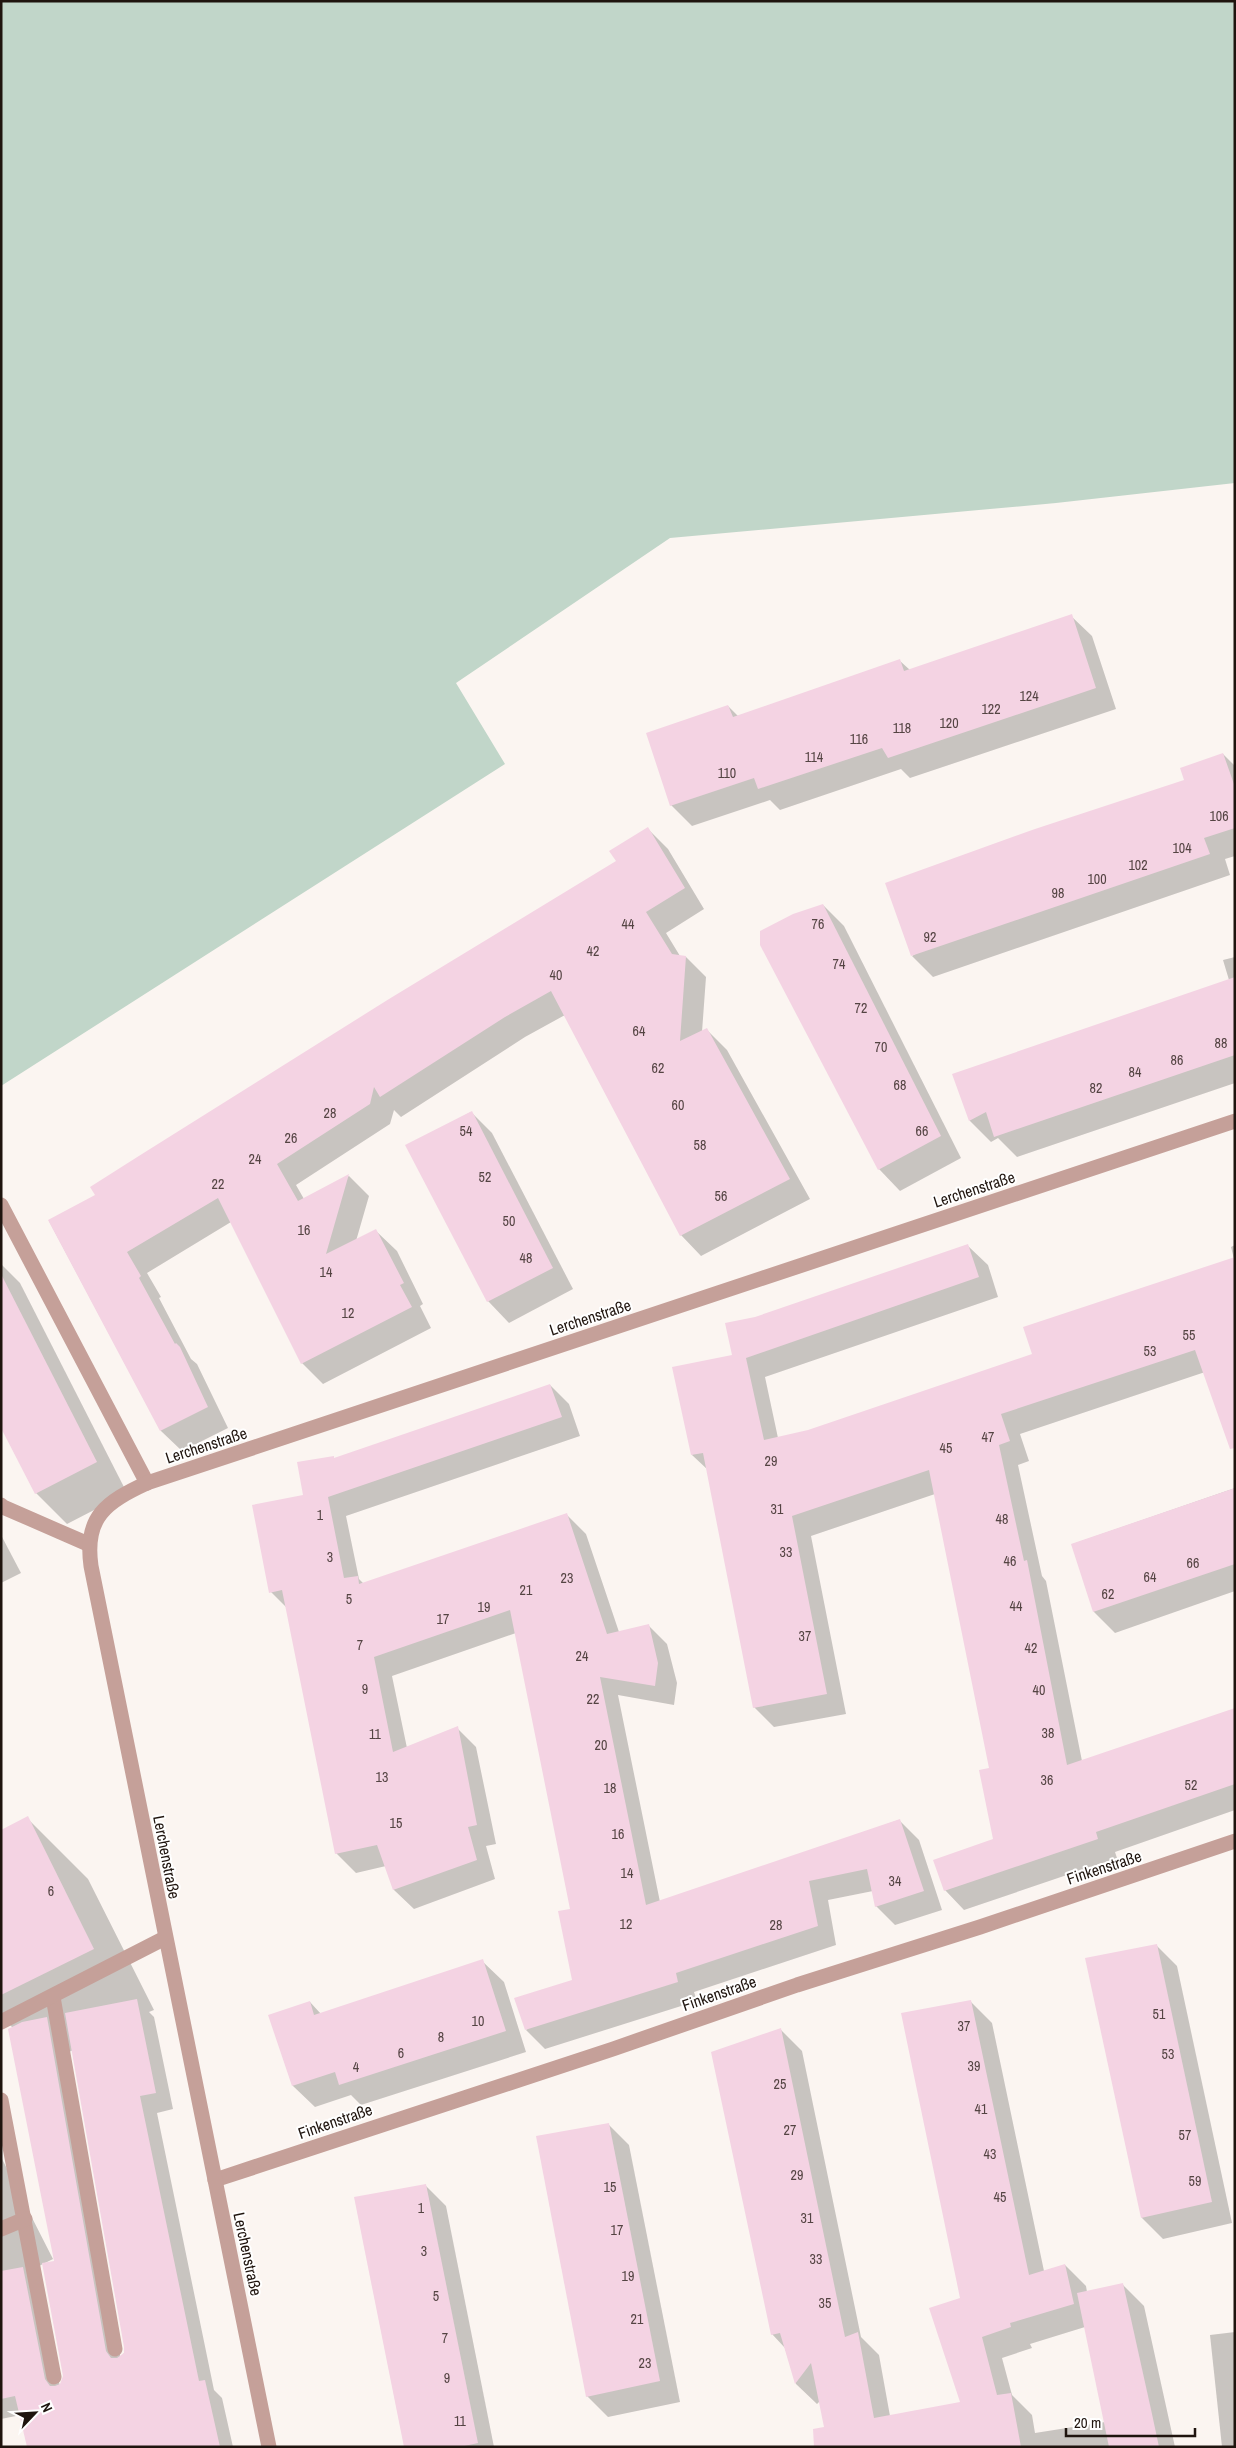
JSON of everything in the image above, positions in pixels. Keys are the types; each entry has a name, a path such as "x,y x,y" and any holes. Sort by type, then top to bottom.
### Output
{"street":[{"name":"Lerchenstraße","path":"269,2447 88,1544 94,1521 108,1505 125,1493 147,1483 1235,1120"},
{"path":"1,1205 147,1483"},
{"path":"1,1505 88,1544"},
{"name":"Finkenstraße","path":"215,2180 429,2108 613,2050 797,1985 980,1927 1235,1841"},
{"path":"1,2022 166,1938"},
{"path":"53,1997 115,2349"},
{"path":"1,2100 54,2377"},
{"path":"1,2229 25,2219"}],"green space":[{"path":"1,1 1235,1 1235,483 1056,503 670,538 456,683 505,764 1,1086"}],"building":[{"path":"1072,614 1096,688 888,758 882,748 758,789 754,778 670,806 646,733 728,705 733,717 900,659 904,671"},
{"path":"1223,753 1235,787 1235,828 1204,838 1210,854 911,956 885,883 1035,829 1184,780 1180,768"},
{"path":"648,827 685,888 646,912 672,954 686,956 680,1041 707,1028 790,1179 680,1236 551,991 505,1017 380,1097 374,1087 370,1104 277,1164 298,1201 349,1174 326,1254 376,1229 404,1283 400,1285 412,1307 301,1364 218,1198 127,1252 175,1344 180,1347 208,1407 160,1431 48,1220 95,1195 90,1187 142,1154 389,999 616,861 609,851"},
{"path":"823,904 941,1136 878,1170 760,945 760,931 793,914"},
{"path":"1235,977 1235,1055 994,1137 986,1112 969,1121 952,1074"},
{"path":"472,1111 553,1268 487,1302 405,1145"},
{"path":"968,1244 979,1277 746,1358 764,1440 808,1430 1032,1354 1023,1327 1235,1257 1235,1448 1230,1449 1195,1350 1001,1414 1010,1441 999,1445 1024,1561 1027,1560 1067,1765 1235,1708 1235,1784 1096,1832 1098,1839 944,1891 933,1860 993,1839 979,1770 989,1768 929,1470 792,1516 827,1694 753,1708 703,1453 691,1455 672,1367 732,1355 725,1323 755,1317"},
{"path":"1,1274 97,1462 35,1494 1,1428"},
{"path":"550,1384 562,1417 328,1497 344,1578 358,1576 359,1584 567,1513 607,1634 649,1624 658,1663 655,1686 600,1677 646,1905 900,1819 924,1891 875,1907 867,1869 809,1881 818,1926 676,1973 678,1982 525,2030 514,1998 572,1980 558,1911 570,1909 510,1610 374,1657 393,1752 458,1726 477,1825 468,1827 477,1860 393,1890 377,1845 335,1854 282,1590 269,1593 252,1505 303,1495 297,1462 334,1456 334,1458"},
{"path":"1235,1488 1235,1564 1093,1612 1071,1544"},
{"path":"28,1816 94,1949 1,1995 1,1830"},
{"path":"1157,1944 1212,2202 1141,2218 1085,1958"},
{"path":"483,1959 506,2031 339,2085 335,2072 292,2086 268,2015 310,2001 314,2015"},
{"path":"137,1999 156,2093 140,2096 199,2381 205,2380 220,2447 27,2447 15,2396 1,2399 1,2271 23,2267 45,2379 50,2386 55,2386 60,2384 63,2376 42,2263 54,2261 8,2029 22,2022 47,2017 106,2351 111,2358 117,2358 124,2353 124,2347 65,2013"},
{"path":"971,2000 1029,2275 1065,2264 1074,2304 1010,2323 1011,2327 982,2337 997,2395 1011,2393 1021,2447 814,2447 813,2429 824,2427 811,2363 795,2384 780,2333 771,2335 711,2052 781,2028 845,2337 858,2332 874,2418 960,2402 929,2308 960,2298 901,2013"},
{"path":"609,2123 660,2381 586,2397 536,2136"},
{"path":"426,2184 478,2443 460,2447 404,2447 354,2197"},
{"path":"1123,2283 1159,2447 1109,2447 1077,2293"}]}
